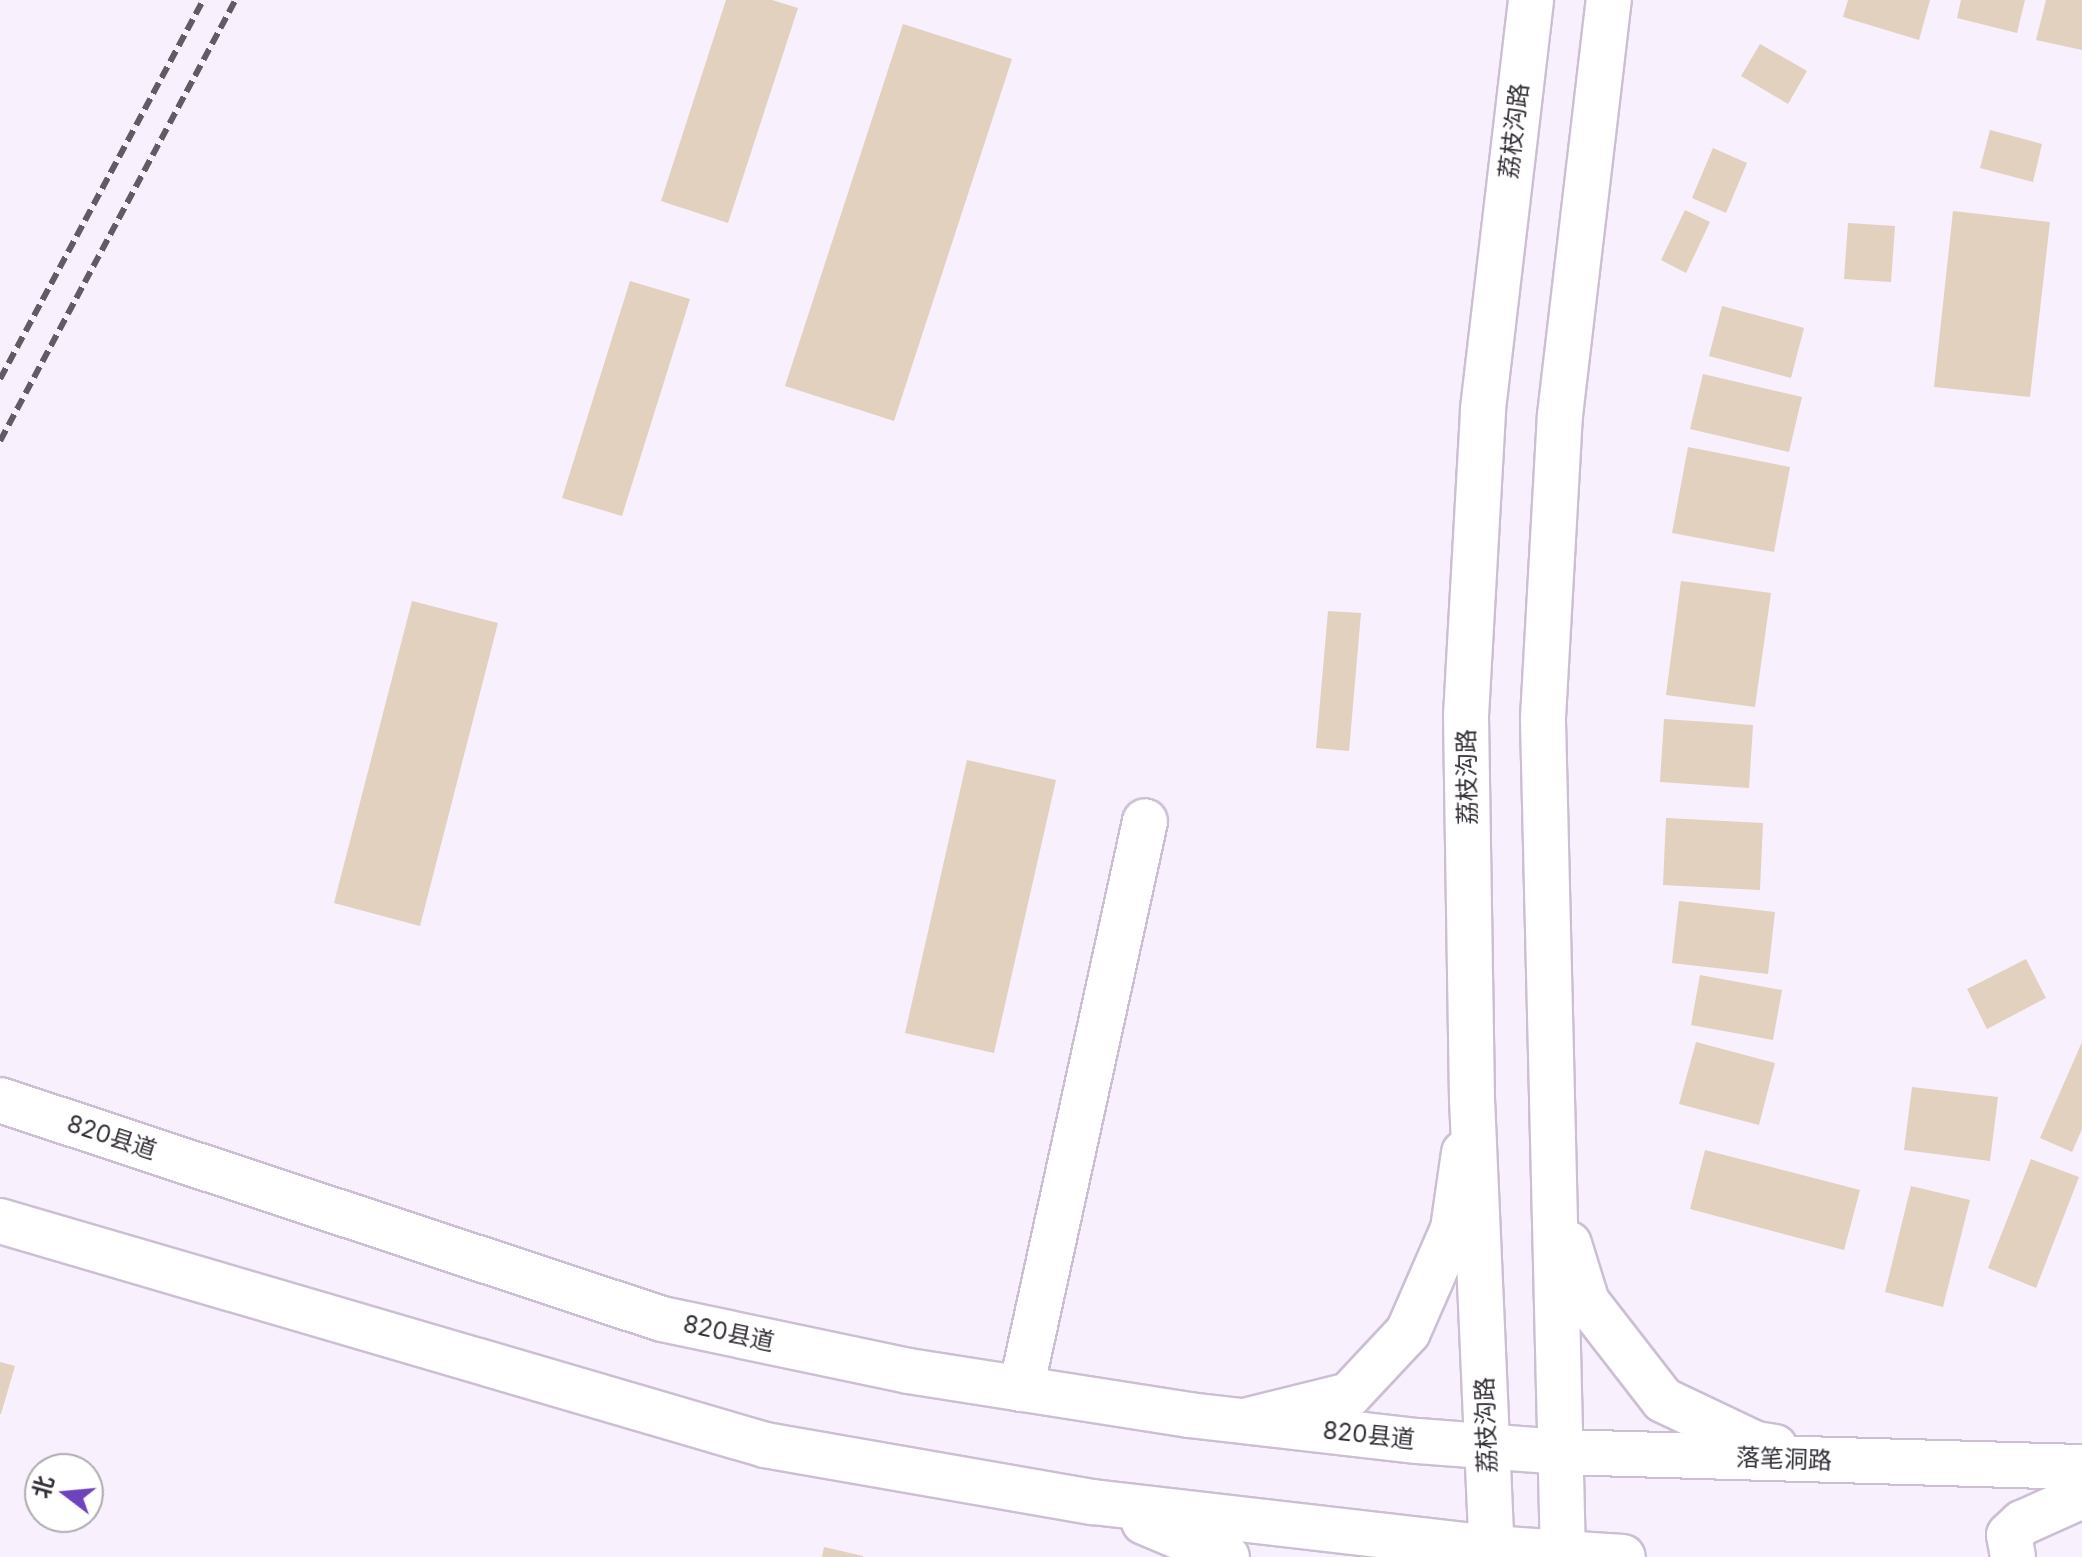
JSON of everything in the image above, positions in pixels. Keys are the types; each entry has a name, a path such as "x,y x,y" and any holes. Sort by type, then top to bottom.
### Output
{"main road":[{"name":"荔枝沟路","path":"1491,1552 1472,1099 1466,716 1483,409 1531,0"},
{"path":"1563,1554 1543,718 1560,415 1609,0"},
{"path":"1021,1389 1145,821"},
{"path":"1245,1421 1349,1395 1408,1332 1453,1229 1472,1099"},
{"name":"820县道","path":"0,1100 662,1319 1021,1389 1245,1421 1487,1446"},
{"path":"1552,1186 1587,1302 1663,1400 1756,1444 1868,1462"},
{"path":"0,1221 765,1445 1093,1502 1491,1552 1623,1557"},
{"name":"落笔洞路","path":"1487,1446 1560,1452 2082,1467"},
{"path":"2013,1557 2009,1535 2022,1523 2082,1496"},
{"path":"1093,1502 1227,1557"}],"building":[{"path":"726,0 772,0 798,8 728,223 661,201"},
{"path":"1848,0 1930,0 1919,40 1843,17"},
{"path":"1961,0 2025,0 2017,33 1957,18"},
{"path":"2046,0 2082,0 2082,50 2036,40"},
{"path":"903,24 1012,59 894,421 785,386"},
{"path":"1760,44 1807,71 1788,104 1741,76"},
{"path":"1990,130 2042,144 2033,182 1980,168"},
{"path":"1713,148 1747,163 1726,213 1692,198"},
{"path":"1685,210 1710,222 1686,273 1661,260"},
{"path":"1953,211 2050,222 2030,397 1934,387"},
{"path":"1848,223 1895,226 1891,282 1844,279"},
{"path":"630,281 690,299 622,516 562,498"},
{"path":"1722,306 1804,328 1791,378 1709,356"},
{"path":"1703,374 1802,397 1789,452 1690,429"},
{"path":"1688,447 1790,467 1774,552 1672,533"},
{"path":"1681,581 1771,593 1755,707 1666,695"},
{"path":"412,601 498,623 420,926 334,903"},
{"path":"1328,611 1361,613 1349,751 1316,748"},
{"path":"1664,719 1753,725 1749,788 1660,782"},
{"path":"967,760 1056,780 994,1053 905,1033"},
{"path":"1666,818 1763,823 1760,890 1663,885"},
{"path":"1679,901 1775,912 1768,974 1672,963"},
{"path":"2026,959 2046,998 1987,1029 1967,989"},
{"path":"1700,975 1782,990 1773,1040 1691,1025"},
{"path":"1696,1042 1775,1063 1759,1125 1679,1104"},
{"path":"2082,1042 2082,1129 2072,1152 2040,1138"},
{"path":"1912,1087 1998,1097 1990,1161 1904,1150"},
{"path":"1705,1150 1860,1190 1844,1250 1690,1209"},
{"path":"2031,1159 2079,1177 2036,1288 1988,1268"},
{"path":"1911,1186 1970,1200 1943,1307 1885,1292"},
{"path":"0,1362 15,1366 1,1414 0,1414"},
{"path":"824,1547 863,1556 863,1557 822,1557"}],"railway":[{"path":"0,379 203,0"},
{"path":"0,441 235,0"}]}
